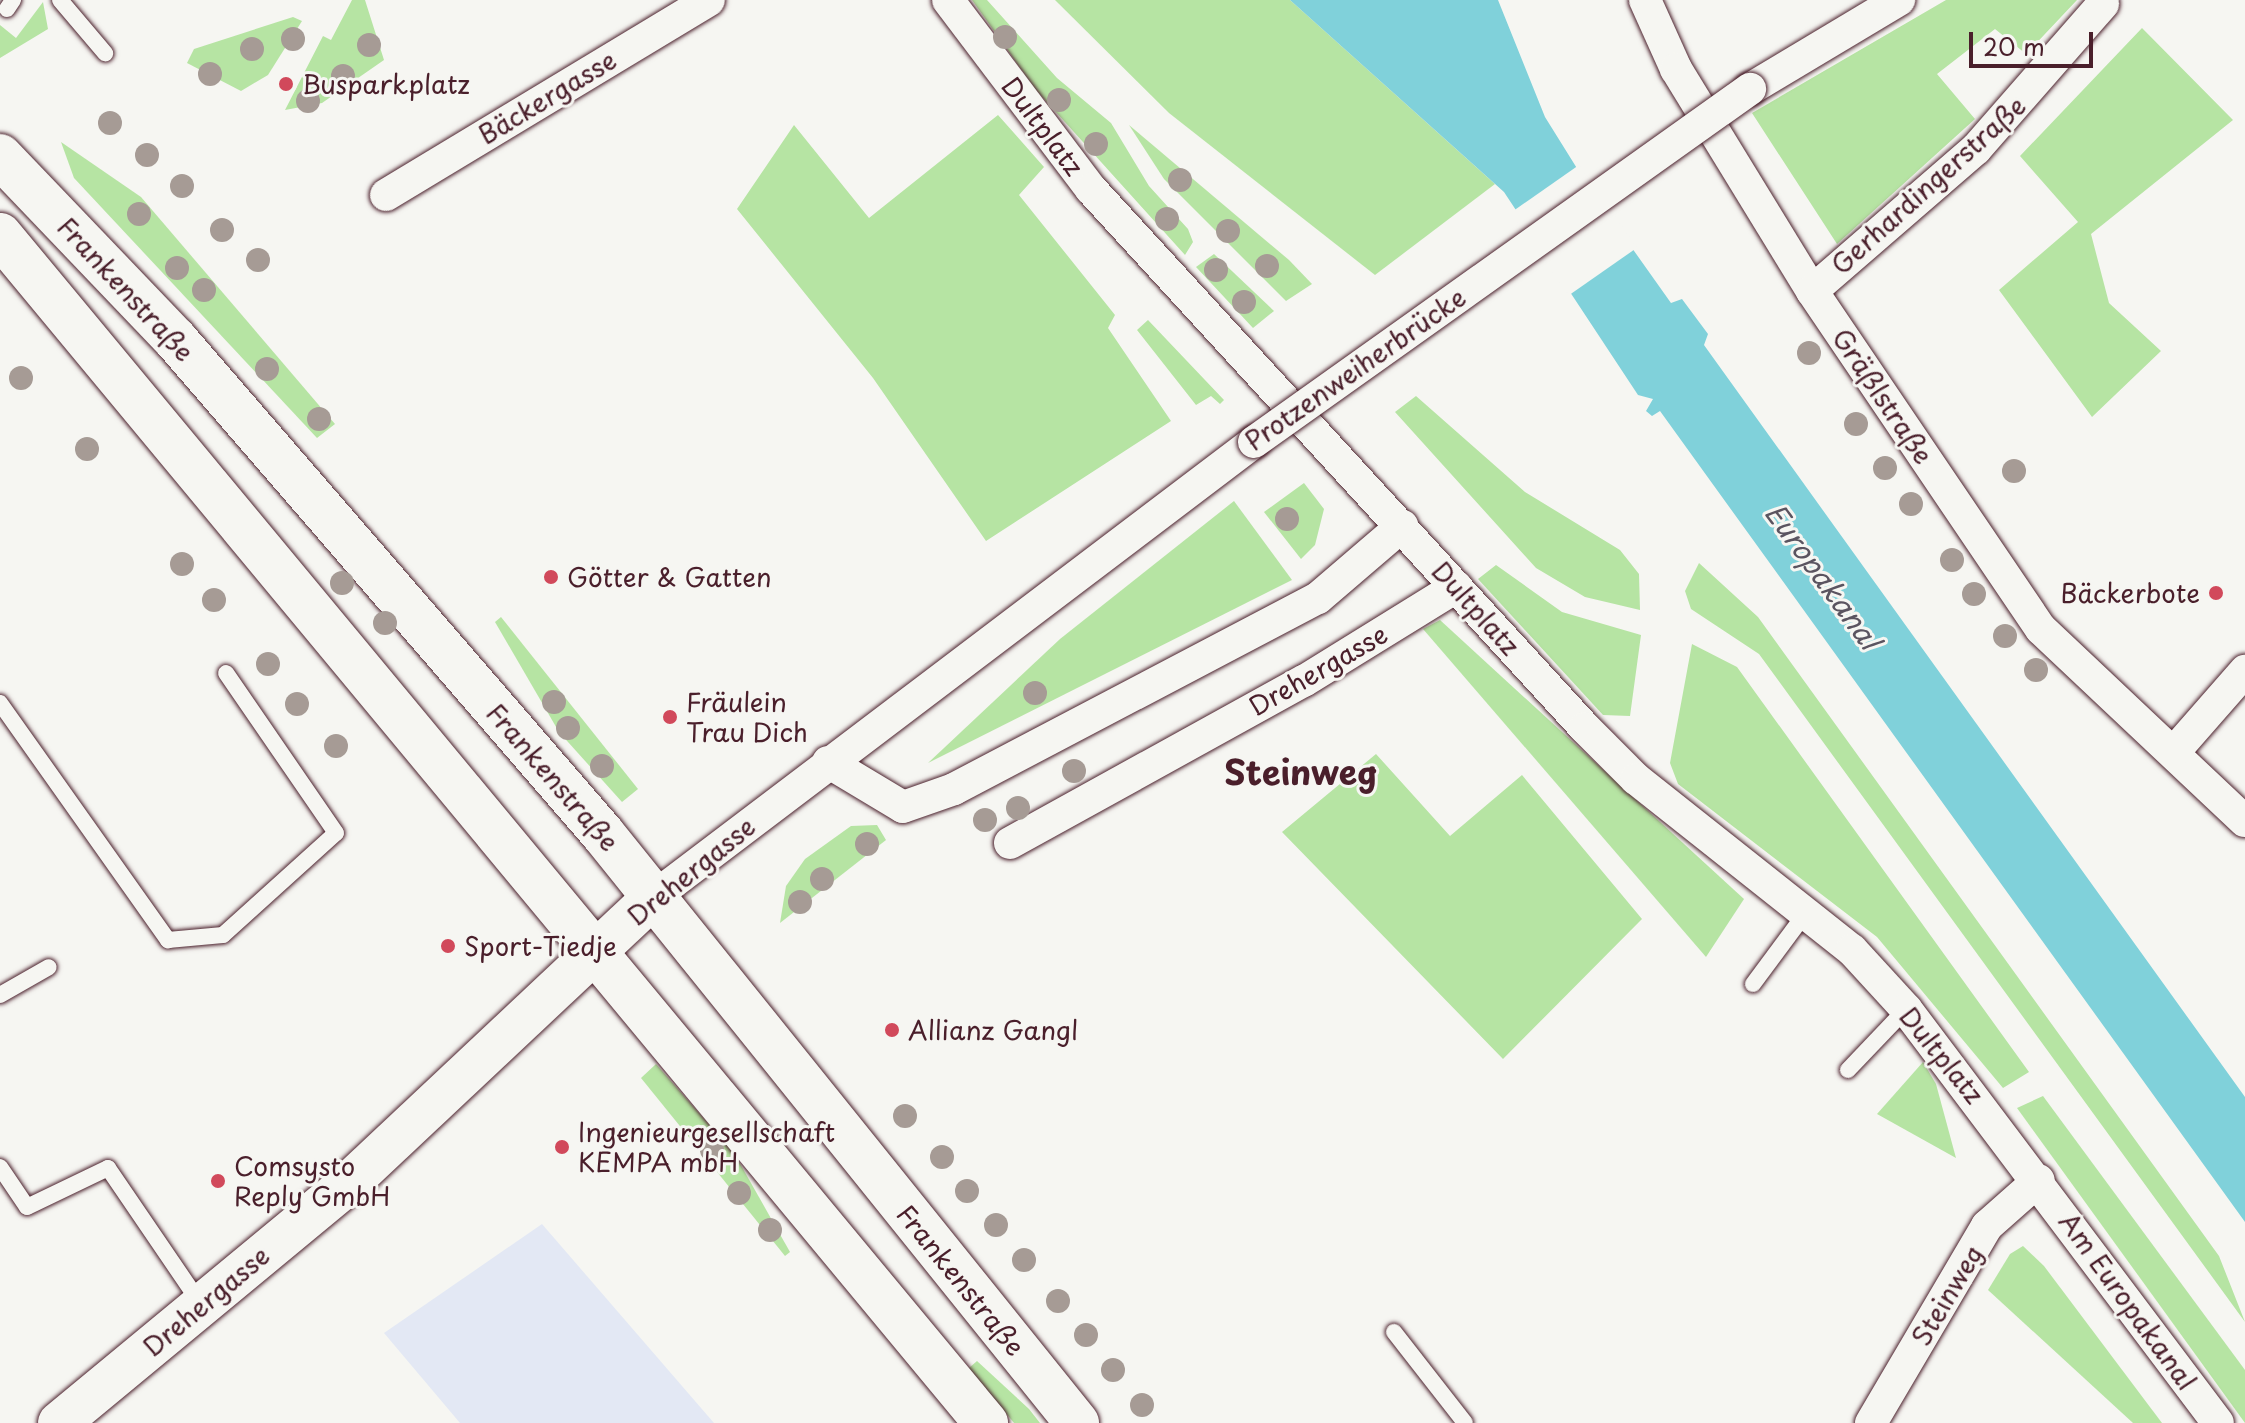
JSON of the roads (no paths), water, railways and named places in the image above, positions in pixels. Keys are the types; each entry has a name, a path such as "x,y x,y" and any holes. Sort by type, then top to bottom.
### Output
{"main road":[{"name":"Frankenstraße","path":"0,156 175,339 655,896 1077,1423"},
{"path":"0,235 599,948 986,1423"}],"street":[{"name":"Bäckergasse","path":"386,195 709,0"},
{"name":"Dultplatz","path":"948,0 1091,189 1456,587 1636,779 1805,914 1906,1009 2039,1180"},
{"name":"Gräßlstraße","path":"1645,0 1676,69 1812,291 2041,629 2245,821"},
{"name":"Protzenweiherbrücke","path":"828,762 1254,442 1750,89 1899,0"},
{"name":"Gerhardingerstraße","path":"1812,291 1976,149 2103,4"},
{"path":"828,762 903,807 954,789 1318,598 1402,526"},
{"name":"Drehergasse","path":"1010,843 1316,674 1456,587"},
{"path":"2174,752 2245,671"},
{"name":"Drehergasse","path":"59,1423 347,1185 655,896 828,762"},
{"name":"Steinweg","path":"1871,1423 1987,1226 2039,1180"},
{"name":"Am Europakanal","path":"2039,1180 2218,1423"}],"lane":[{"path":"60,0 105,53"},
{"path":"0,703 168,940 223,935 336,833 226,673"},
{"path":"1753,984 1805,914"},
{"path":"0,995 49,967"},
{"path":"1848,1070 1906,1009"},
{"path":"0,1167 27,1207 108,1168 201,1304"},
{"path":"1394,1332 1465,1423"}],"water":[{"name":"Europakanal","path":"1290,0 1498,0 1545,117 1588,186 1671,303 1682,299 1708,334 1704,345 2245,1097 2245,1222 1660,411 1652,416 1646,411 1653,399 1638,395 1504,192"}],"place":[{"name":"Busparkplatz","path":"286,84"},
{"name":"Götter & Gatten","path":"551,577"},
{"name":"Bäckerbote","path":"2216,593"},
{"name":"Fräulein Trau Dich","path":"670,717"},
{"name":"Sport-Tiedje","path":"448,946"},
{"name":"Allianz Gangl","path":"892,1030"},
{"name":"Ingenieurgesellschaft KEMPA mbH","path":"562,1147"},
{"name":"Comsysto Reply GmbH","path":"218,1181"}],"district":[{"name":"Steinweg","path":"1301,772"}]}
